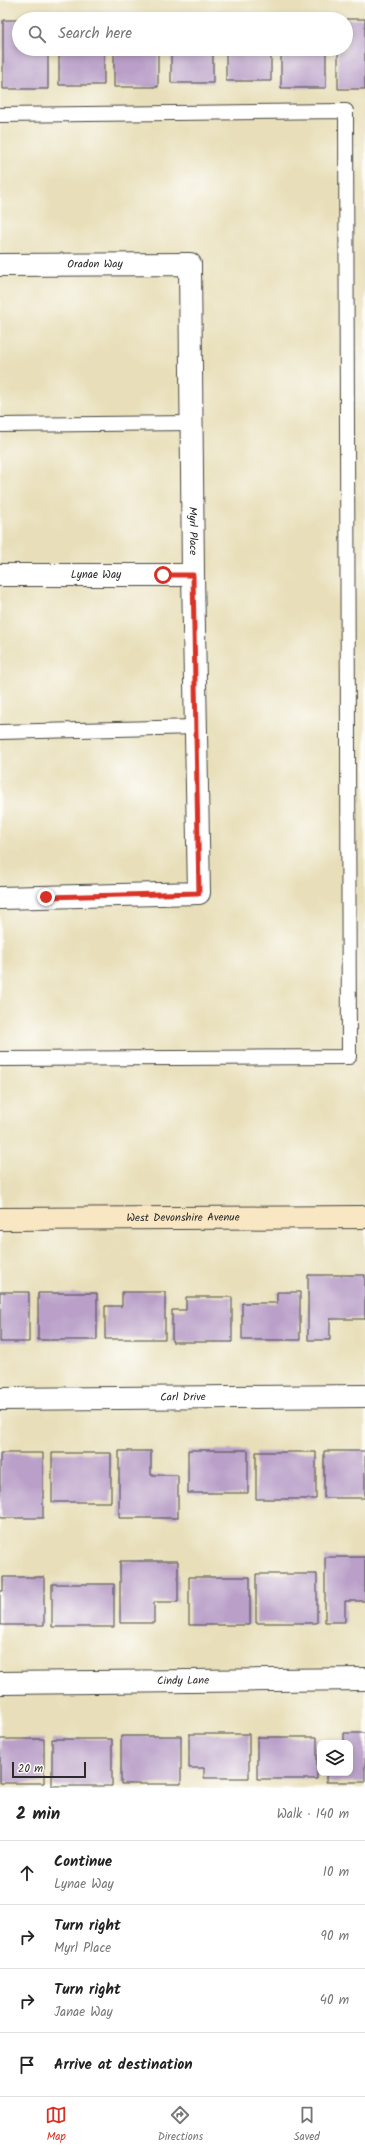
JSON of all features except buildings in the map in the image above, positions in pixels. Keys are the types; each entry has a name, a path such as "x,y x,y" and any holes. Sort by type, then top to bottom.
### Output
{"street":[{"name":"Oradon Way","path":"0,265 190,264"},
{"name":"Myrl Place","path":"0,898 199,893 193,575 190,264"},
{"name":"Lynae Way","path":"0,575 193,575"},
{"name":"West Devonshire Avenue","path":"0,1219 365,1217"},
{"name":"Carl Drive","path":"0,1398 365,1396"},
{"name":"Cindy Lane","path":"0,1683 365,1679"}],"lane":[{"path":"0,115 346,111 349,1057 0,1059"},
{"path":"0,425 192,423"},
{"path":"0,732 196,727"}],"route":[{"path":"46,897 199,893 193,575 163,575"}]}
